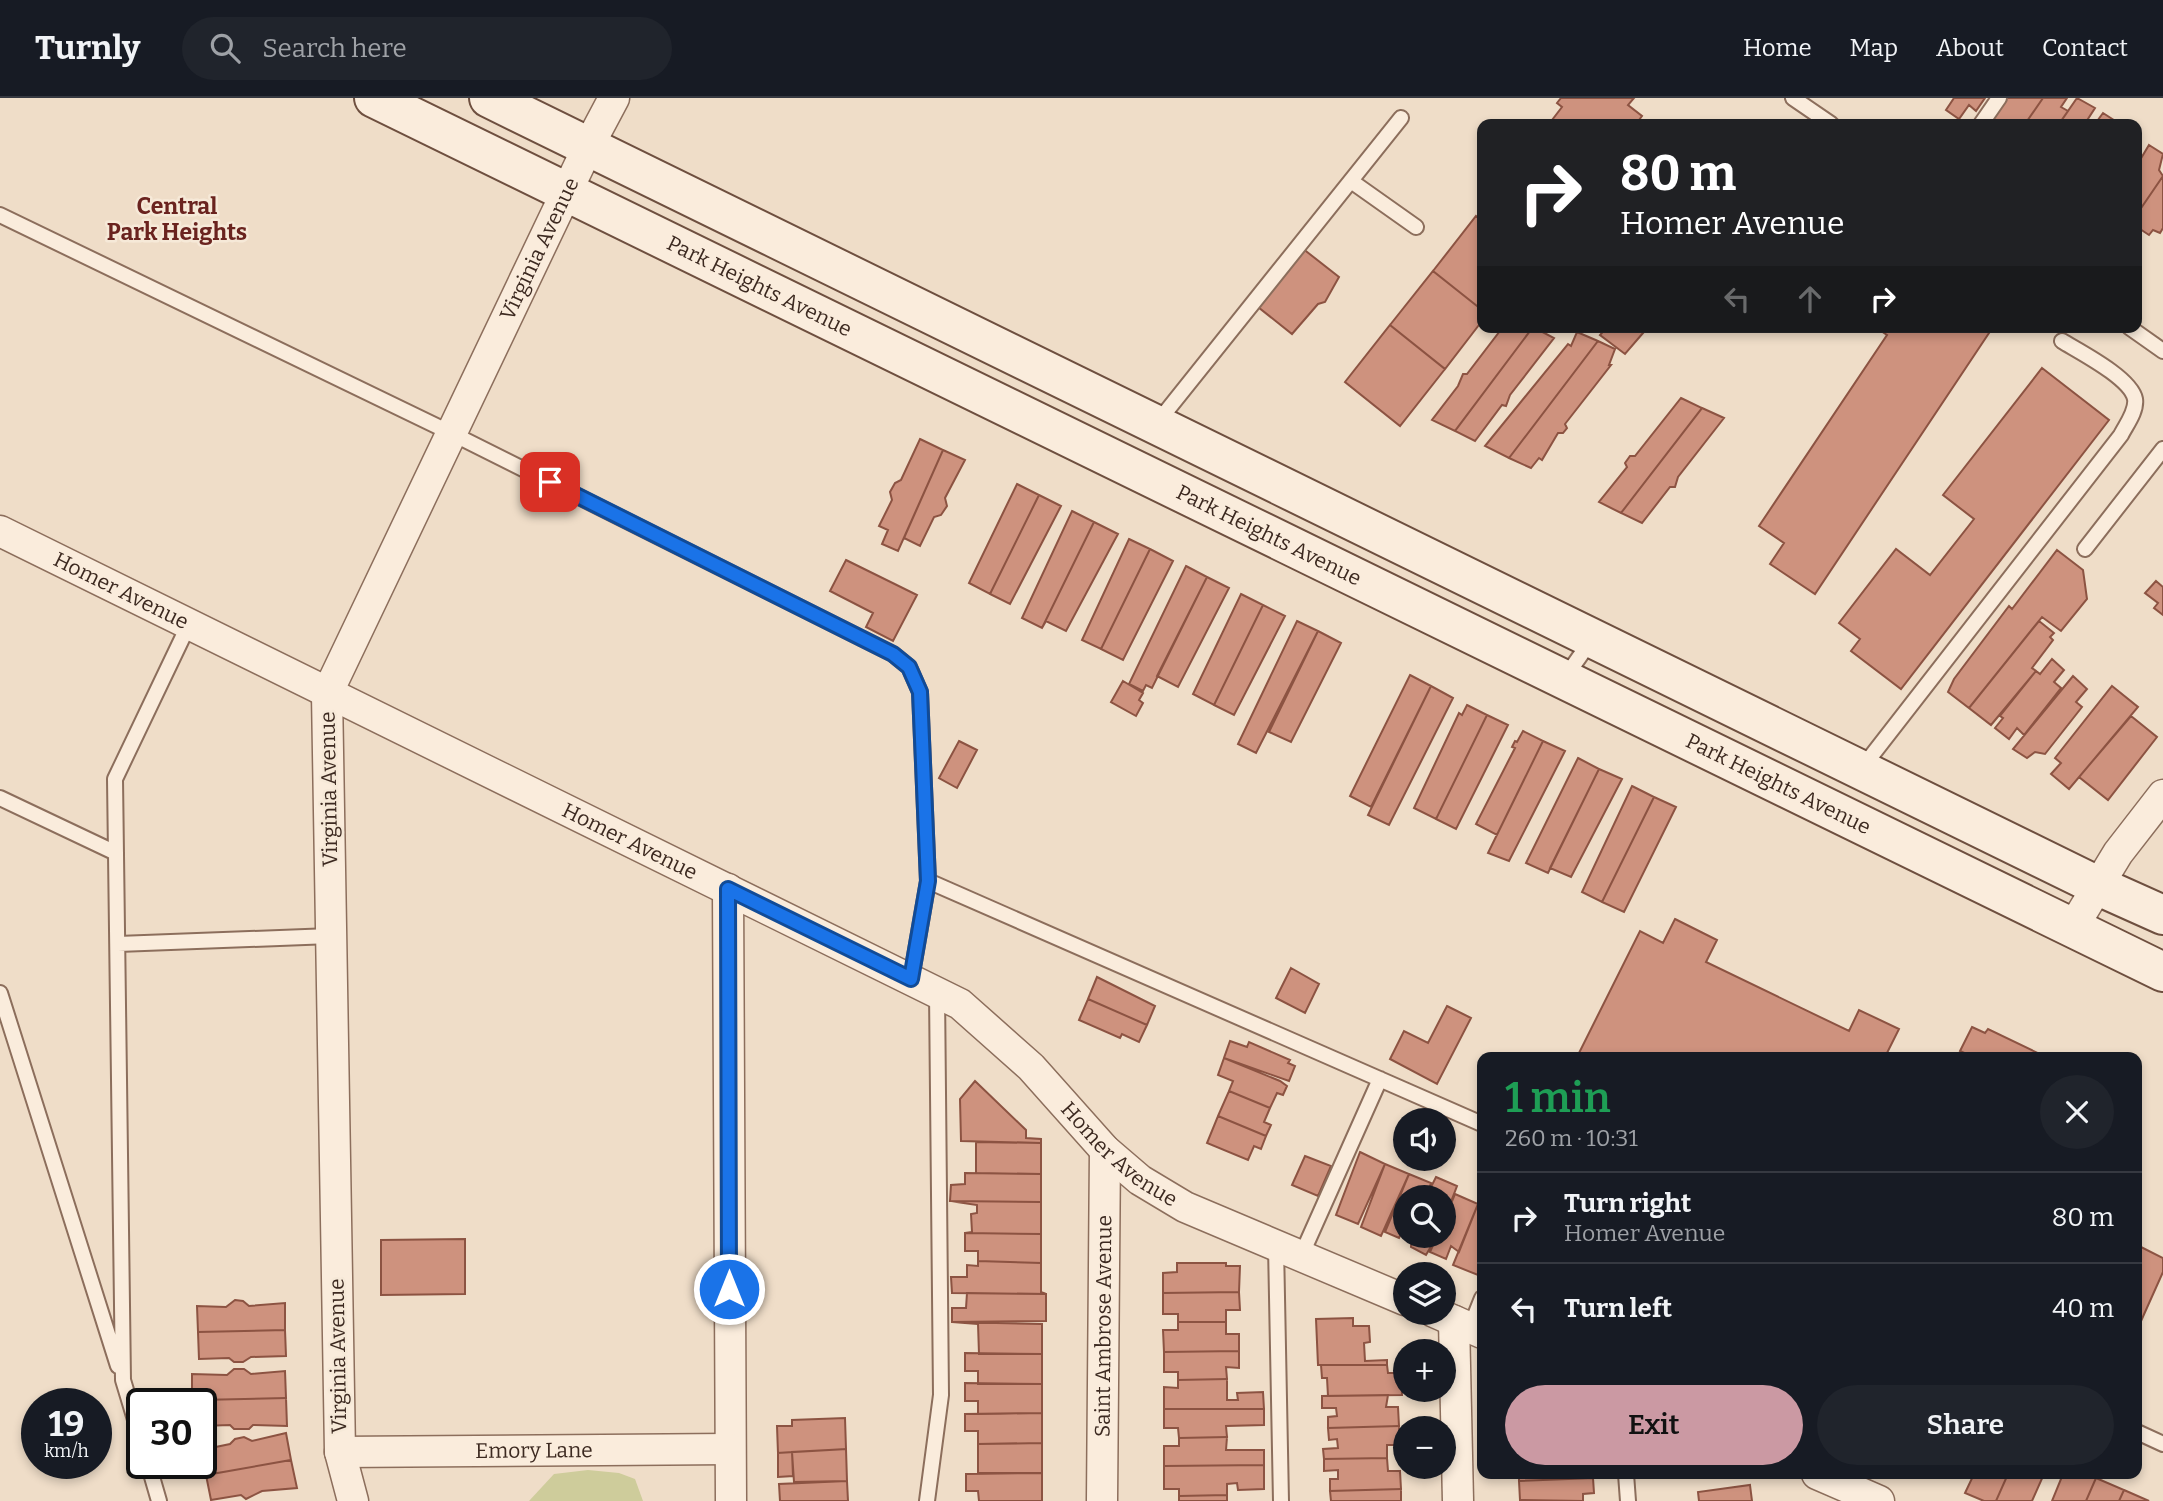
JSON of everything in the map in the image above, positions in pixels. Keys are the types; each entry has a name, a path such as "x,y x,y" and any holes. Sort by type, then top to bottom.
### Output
{"main road":[{"name":"Park Heights Avenue","path":"374,98 2163,972"},
{"path":"489,98 1862,768 2096,885 2163,915"}],"street":[{"name":"Virginia Avenue","path":"353,1501 340,1452 327,694 588,146 614,98"},
{"name":"Homer Avenue","path":"0,531 960,1004 996,1033 1105,1150 1140,1180 1185,1207 1393,1295"},
{"path":"2073,927 2096,885 2163,794"},
{"path":"728,889 731,1501"},
{"name":"Saint Ambrose Avenue","path":"1102,1501 1105,1150"},
{"path":"1458,1501 1460,1324"},
{"name":"Emory Lane","path":"340,1452 730,1449"},
{"path":"1811,1479 1814,1501"},
{"path":"1828,1479 1879,1501"}],"lane":[{"path":"1793,98 1824,119"},
{"path":"1984,119 1999,98"},
{"path":"1156,424 1401,118"},
{"path":"1351,181 1416,228"},
{"path":"0,215 451,433 893,654 909,667 920,692 928,881 924,986 941,1395 927,1501"},
{"path":"2138,333 2163,351"},
{"path":"1862,768 2121,435 2132,413 2135,400 2130,387 2062,341"},
{"path":"2085,549 2163,449"},
{"path":"122,1380 115,779 189,624"},
{"path":"1563,681 1593,638"},
{"path":"0,798 116,853"},
{"path":"928,881 1477,1122"},
{"path":"118,944 331,936"},
{"path":"0,993 126,1393"},
{"path":"1281,1501 1288,1251 1380,1079"},
{"path":"1460,1324 1477,1304"},
{"path":"2142,1434 2163,1444"},
{"path":"153,1479 159,1501"},
{"path":"1626,1479 1628,1501"}],"shaded area":[{"path":"588,1470 619,1473 635,1479 643,1501 529,1501 554,1474"}],"building":[{"path":"1561,98 1634,98 1628,105 1642,116 1640,119 1553,119 1562,107 1557,103"},
{"path":"1954,98 1985,98 1976,111 1969,105 1959,119 1946,110"},
{"path":"2005,98 2043,98 2028,119 1989,119"},
{"path":"2043,98 2067,98 2061,107 2068,111 2062,119 2028,119"},
{"path":"2077,98 2095,108 2088,119 2062,119"},
{"path":"2103,113 2112,119 2099,119"},
{"path":"2149,145 2163,154 2159,170 2163,176 2142,207 2142,157"},
{"path":"2163,176 2163,228 2160,233 2153,230 2149,235 2142,230 2142,207"},
{"path":"1476,216 1477,306 1433,271"},
{"path":"1302,248 1339,277 1325,302 1318,304 1292,334 1258,307"},
{"path":"1433,271 1477,306 1477,327 1445,369 1390,325"},
{"path":"1390,325 1445,369 1400,426 1345,382"},
{"path":"1498,333 1528,333 1455,431 1432,420 1458,386 1463,374 1467,374"},
{"path":"1528,333 1544,333 1554,338 1510,395 1506,406 1502,405 1475,441 1455,431"},
{"path":"1577,333 1598,341 1509,458 1485,446 1568,344 1571,346"},
{"path":"1602,333 1643,333 1625,354 1600,335"},
{"path":"1884,333 1989,333 1815,594 1770,564 1784,543 1759,526 1887,335"},
{"path":"1598,341 1615,349 1611,365 1565,424 1567,428 1563,433 1558,433 1542,460 1539,458 1531,468 1509,458"},
{"path":"2042,368 2109,420 1901,689 1851,651 1860,639 1839,623 1896,549 1930,575 1974,519 1943,495"},
{"path":"1681,398 1702,408 1621,513 1599,502 1627,467 1625,463 1630,456 1635,456"},
{"path":"1702,408 1724,418 1678,477 1675,487 1670,487 1642,523 1621,513"},
{"path":"920,439 943,450 898,551 882,544 888,530 879,526 892,500 890,492 895,483 901,480"},
{"path":"943,450 965,460 945,498 947,506 941,515 934,517 920,546 904,538"},
{"path":"1017,484 1039,495 990,594 969,583"},
{"path":"1039,495 1061,506 1010,604 990,594"},
{"path":"1072,511 1094,522 1042,628 1022,618"},
{"path":"1094,522 1118,534 1066,631 1046,621 1042,628"},
{"path":"1129,539 1150,549 1101,649 1082,640"},
{"path":"1150,549 1173,561 1123,660 1101,649"},
{"path":"2057,550 2083,570 2087,599 2061,631 2042,617 1969,708 1948,692 1954,679 2009,606 2012,609"},
{"path":"846,560 917,595 893,641 866,627 873,613 830,591"},
{"path":"1186,566 1207,577 1152,688 1146,685 1143,691 1129,684"},
{"path":"1207,577 1229,588 1178,687 1157,676"},
{"path":"2156,581 2163,587 2163,615 2154,608 2158,603 2145,593"},
{"path":"1241,594 1263,605 1214,705 1193,694"},
{"path":"1263,605 1285,616 1234,715 1214,705"},
{"path":"1297,621 1318,631 1256,753 1238,744"},
{"path":"2039,621 2054,633 2050,637 2053,640 2032,668 2036,671 1991,725 1969,708"},
{"path":"1318,631 1341,643 1291,742 1269,732"},
{"path":"2052,659 2064,670 2054,682 2061,688 2024,735 2017,728 2009,739 1995,728 2003,718 2000,716 2036,671 2040,674"},
{"path":"1410,675 1431,686 1371,807 1350,796"},
{"path":"2073,676 2087,689 2076,702 2082,707 2045,754 2035,752 2027,758 2013,749"},
{"path":"1123,681 1143,693 1139,700 1143,703 1136,716 1111,702"},
{"path":"1431,686 1453,698 1389,825 1368,815"},
{"path":"2112,686 2138,707 2069,789 2051,774 2061,763 2055,758"},
{"path":"1467,705 1487,715 1436,819 1414,808 1459,713 1462,715"},
{"path":"1487,715 1508,725 1456,829 1436,819"},
{"path":"2131,716 2157,737 2108,800 2079,777"},
{"path":"1523,731 1543,741 1497,835 1476,824 1515,748 1512,747 1515,741 1517,742"},
{"path":"959,741 977,750 957,788 939,778"},
{"path":"1543,741 1565,751 1509,861 1488,853"},
{"path":"1578,758 1599,769 1548,873 1526,863"},
{"path":"1599,769 1622,779 1571,877 1550,868"},
{"path":"1632,786 1654,797 1602,902 1582,892"},
{"path":"1654,797 1676,807 1624,912 1602,902"},
{"path":"1675,919 1717,940 1706,962 1849,1031 1859,1010 1899,1029 1888,1052 1580,1052 1640,931 1663,943"},
{"path":"1291,968 1319,984 1305,1013 1276,998"},
{"path":"1097,977 1155,1006 1147,1025 1088,999"},
{"path":"1088,999 1147,1025 1139,1042 1122,1034 1120,1038 1079,1020"},
{"path":"1447,1006 1471,1018 1437,1084 1390,1059 1404,1031 1428,1043"},
{"path":"1972,1027 1985,1033 1988,1029 2036,1052 1962,1052 1960,1051"},
{"path":"1230,1041 1247,1047 1249,1042 1290,1060 1288,1063 1295,1066 1289,1081 1224,1058"},
{"path":"1224,1058 1280,1081 1287,1086 1283,1095 1277,1093 1270,1108 1229,1091 1233,1081 1218,1075"},
{"path":"975,1081 1026,1130 1026,1138 1041,1139 1041,1143 961,1141 960,1099"},
{"path":"1229,1091 1270,1108 1264,1122 1271,1125 1266,1136 1218,1116"},
{"path":"1218,1116 1266,1136 1261,1149 1254,1146 1248,1160 1207,1143"},
{"path":"976,1142 1041,1143 1041,1174 976,1173"},
{"path":"1360,1152 1385,1164 1358,1224 1336,1215"},
{"path":"1305,1156 1331,1166 1318,1196 1292,1185"},
{"path":"1385,1164 1393,1167 1393,1171 1409,1174 1404,1185 1393,1185 1393,1209 1381,1236 1361,1227"},
{"path":"965,1173 1041,1174 1041,1202 950,1201 951,1185 965,1184"},
{"path":"1409,1174 1431,1183 1430,1185 1404,1185"},
{"path":"1436,1177 1455,1185 1432,1185"},
{"path":"1456,1194 1477,1204 1459,1252 1454,1248 1456,1248"},
{"path":"950,1201 1041,1202 1041,1234 965,1233 972,1232 971,1214 977,1213 977,1205"},
{"path":"1477,1206 1477,1275 1456,1266 1454,1262"},
{"path":"1393,1213 1393,1235 1385,1232"},
{"path":"965,1233 1041,1234 1041,1263 978,1261 978,1251 965,1251"},
{"path":"465,1239 465,1294 381,1295 381,1240"},
{"path":"1413,1248 1430,1248 1426,1255"},
{"path":"1432,1248 1450,1248 1446,1259 1430,1252"},
{"path":"2142,1248 2163,1258 2163,1272 2142,1319"},
{"path":"978,1261 1041,1263 1041,1292 1046,1294 952,1293 951,1277 967,1277 967,1265 978,1266"},
{"path":"1177,1263 1226,1263 1226,1266 1240,1266 1239,1292 1163,1293 1163,1273 1177,1272"},
{"path":"1239,1292 1240,1310 1226,1310 1226,1322 1178,1322 1178,1314 1163,1314 1163,1293"},
{"path":"967,1293 1046,1294 1046,1321 952,1322 952,1308 966,1308"},
{"path":"235,1300 243,1301 249,1306 285,1303 285,1330 198,1332 197,1306 226,1307"},
{"path":"1353,1318 1353,1326 1369,1326 1370,1342 1364,1343 1365,1361 1387,1360 1387,1365 1318,1365 1316,1319"},
{"path":"952,1322 1042,1324 1042,1354 979,1354 978,1324"},
{"path":"1178,1322 1226,1322 1226,1334 1239,1334 1239,1351 1164,1352 1163,1330 1178,1330"},
{"path":"285,1330 286,1356 251,1357 243,1362 234,1362 229,1358 199,1359 198,1332"},
{"path":"1239,1351 1239,1368 1226,1367 1227,1379 1178,1380 1178,1372 1164,1372 1164,1352"},
{"path":"965,1353 1042,1354 1042,1384 978,1384 978,1371 965,1371"},
{"path":"1321,1365 1387,1365 1388,1373 1393,1373 1393,1395 1328,1396 1327,1378 1322,1378"},
{"path":"234,1369 244,1369 251,1374 285,1371 286,1398 217,1400 217,1388 192,1388 192,1374 227,1375"},
{"path":"1227,1379 1227,1400 1238,1400 1237,1393 1263,1392 1264,1409 1164,1409 1164,1387 1178,1388 1178,1380"},
{"path":"965,1383 1042,1384 1042,1413 978,1414 978,1401 965,1401"},
{"path":"1388,1395 1386,1407 1398,1407 1398,1416 1393,1416 1393,1426 1328,1428 1328,1417 1337,1416 1336,1408 1322,1408 1322,1396"},
{"path":"286,1398 287,1426 253,1425 249,1429 234,1429 230,1425 217,1425 217,1400"},
{"path":"1164,1409 1264,1409 1264,1425 1226,1426 1227,1437 1179,1438 1178,1428 1164,1428"},
{"path":"1042,1413 1042,1443 978,1444 978,1431 965,1431 965,1414"},
{"path":"845,1418 846,1449 778,1453 777,1426 792,1426 792,1420"},
{"path":"1393,1426 1393,1445 1387,1445 1387,1458 1324,1459 1323,1449 1338,1448 1337,1439 1329,1440 1328,1428"},
{"path":"286,1433 291,1460 217,1473 217,1447 244,1437 252,1441"},
{"path":"1227,1437 1226,1450 1264,1450 1264,1465 1164,1466 1164,1446 1179,1446 1179,1438"},
{"path":"1042,1443 1042,1473 978,1473 978,1444"},
{"path":"846,1449 847,1481 794,1482 792,1452"},
{"path":"792,1452 793,1476 778,1477 778,1453"},
{"path":"1387,1458 1388,1471 1393,1471 1393,1479 1400,1479 1401,1489 1330,1491 1330,1479 1338,1479 1338,1470 1324,1471 1324,1459"},
{"path":"291,1460 297,1488 262,1491 246,1499 241,1495 211,1500 207,1479 217,1479 217,1473"},
{"path":"1264,1465 1264,1489 1238,1490 1237,1483 1227,1484 1227,1495 1179,1496 1179,1489 1164,1489 1164,1466"},
{"path":"1042,1473 1042,1501 979,1501 978,1491 966,1491 966,1474"},
{"path":"1519,1479 1568,1479 1519,1481"},
{"path":"1593,1479 1594,1493 1583,1494 1583,1501 1520,1500 1519,1481"},
{"path":"1972,1479 2006,1479 1996,1501 1984,1501 1965,1493"},
{"path":"2006,1479 2042,1479 2032,1501 1996,1501"},
{"path":"2061,1479 2096,1479 2086,1501 2052,1501"},
{"path":"2096,1479 2124,1490 2119,1501 2086,1501"},
{"path":"847,1481 848,1501 780,1501 779,1484"},
{"path":"1750,1485 1752,1501 1699,1501 1698,1492"},
{"path":"1401,1489 1401,1501 1331,1501 1330,1491"},
{"path":"2124,1490 2149,1501 2119,1501"},
{"path":"1227,1495 1227,1501 1179,1501 1179,1496"}],"district":[{"name":"Central Park Heights","path":"177,219"}],"route":[{"path":"550,482 893,654 909,667 920,692 928,881 911,979 728,889 729,1289"}]}
